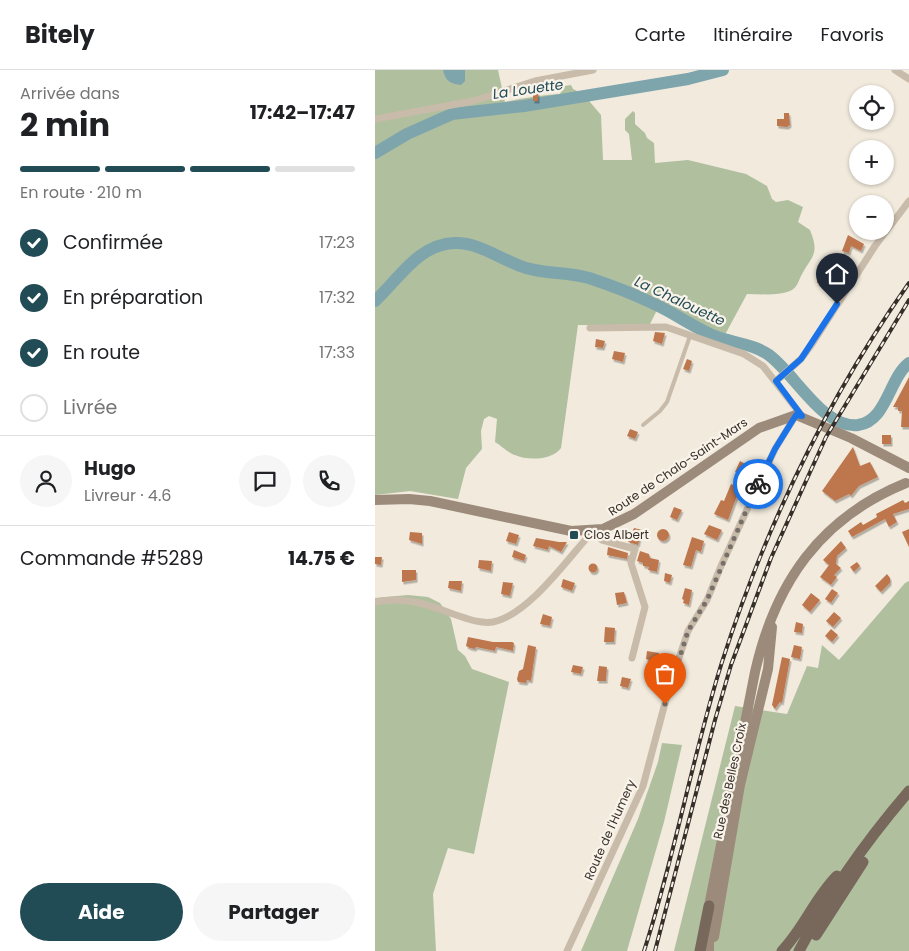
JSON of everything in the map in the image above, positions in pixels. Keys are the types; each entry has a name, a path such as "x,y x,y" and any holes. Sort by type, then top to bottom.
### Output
{"main road":[{"path":"799,415 851,438 896,463 907,476"},
{"name":"Route de Chalo-Saint-Mars","path":"375,500 409,499 430,501 571,532 593,531 611,527 634,514 759,428 799,415"},
{"name":"Rue des Belles Croix","path":"710,951 709,906 773,616 791,576 828,531 871,499 907,476"},
{"name":"Rue des Belles Croix","path":"710,951 740,785 768,669 765,647"},
{"path":"799,951 827,900 857,857 909,791"},
{"path":"806,951 861,864 909,803"},
{"path":"782,951 826,888 857,857"},
{"path":"700,951 709,906"}],"street":[{"path":"375,120 473,101 535,81 593,70"},
{"path":"895,70 909,79"},
{"path":"776,381 810,347 875,246 909,201"},
{"path":"590,328 667,328 749,357 763,366 776,381 799,415"},
{"name":"Route de l'Humery","path":"567,951 643,786 669,688 688,631 711,593 721,566 775,449 799,415"},
{"path":"375,602 404,600 429,605 475,622 492,622 521,608 593,531 602,540 635,548 631,563 645,607 632,658"}],"lane":[{"path":"643,425 660,411 667,402 690,336"}],"green space":[{"path":"375,70 498,70 505,102 560,94 564,86 571,85 573,89 589,97 590,102 601,115 603,160 632,160 629,134 625,130 625,119 633,111 635,113 635,124 654,143 655,163 688,160 746,174 767,186 772,199 776,202 788,200 803,207 798,222 810,230 814,245 813,254 797,285 792,290 774,294 747,294 721,342 657,310 649,326 578,325 561,448 557,452 546,457 533,459 512,454 495,442 497,419 489,416 484,419 481,431 482,449 466,468 458,499 410,491 375,495"},
{"path":"909,581 909,951 674,951 735,706 787,714 807,666 818,668 822,645 839,660 905,583"},
{"path":"408,595 428,597 440,603 451,619 458,650 465,656 472,669 509,682 474,854 448,848 433,894 436,951 375,951 375,598"},
{"path":"662,743 682,745 664,822 627,951 581,951 638,819 658,762"}],"water":[{"path":"443,70 465,70 465,81 461,85 451,83 445,77"}],"building":[{"path":"538,86 538,101 533,101 533,87"},
{"path":"784,113 789,113 790,125 787,127 777,126 777,119 784,119"},
{"path":"848,235 849,240 857,240 864,244 861,251 851,246 849,253 842,251"},
{"path":"829,265 833,265 830,285 817,283 818,276 825,278"},
{"path":"655,332 665,333 662,344 653,341"},
{"path":"596,339 605,341 603,348 595,347"},
{"path":"614,351 625,353 623,362 612,359"},
{"path":"687,359 692,361 689,371 683,369"},
{"path":"909,377 909,427 901,427 902,411 898,411 898,407 893,407"},
{"path":"630,429 638,432 635,439 627,436"},
{"path":"882,435 891,435 891,444 882,444"},
{"path":"853,447 860,466 870,462 878,477 859,486 851,496 849,494 835,501 822,491"},
{"path":"740,461 747,465 744,477 735,472"},
{"path":"731,484 740,488 728,520 714,514 721,500 724,501"},
{"path":"903,500 905,503 909,501 909,509 893,514 897,522 889,527 885,519 852,537 848,531 861,522 863,525 877,517 876,514"},
{"path":"674,507 682,510 677,520 670,517"},
{"path":"709,525 722,530 717,540 704,534"},
{"path":"634,528 642,530 638,545 628,542"},
{"path":"661,529 665,529 669,535 665,541 661,541 657,537 657,533"},
{"path":"909,529 909,547 902,532"},
{"path":"410,532 422,533 422,544 409,540"},
{"path":"509,532 519,535 516,544 506,541"},
{"path":"692,537 704,541 701,552 696,550 691,567 683,565"},
{"path":"536,538 567,542 561,552 549,546 548,550 533,546"},
{"path":"841,541 846,548 837,556 836,564 841,568 834,575 837,577 831,585 820,577 829,565 823,560"},
{"path":"608,547 628,553 627,559 607,555"},
{"path":"514,550 526,555 524,561 512,557"},
{"path":"640,551 649,554 650,558 659,560 657,572 648,570 649,567 643,566 643,563 637,561"},
{"path":"375,557 382,557 381,565 375,564"},
{"path":"479,560 492,561 491,571 478,568"},
{"path":"857,562 860,566 854,572 850,567"},
{"path":"593,563 598,568 593,573 588,568"},
{"path":"402,570 416,570 416,580 402,582"},
{"path":"665,573 672,575 670,583 664,581"},
{"path":"887,574 890,578 890,583 881,592 875,586"},
{"path":"563,579 575,583 572,591 561,587"},
{"path":"449,581 462,581 461,591 448,588"},
{"path":"503,582 513,583 510,596 501,594"},
{"path":"685,588 692,590 689,605 683,603 684,600 682,599"},
{"path":"832,589 838,593 831,603 825,599"},
{"path":"624,592 627,603 617,605 615,593"},
{"path":"811,593 820,600 810,612 802,605"},
{"path":"834,612 841,618 833,627 826,621"},
{"path":"543,614 552,617 550,626 540,624"},
{"path":"796,622 803,624 802,633 794,632"},
{"path":"605,627 615,628 614,642 604,642"},
{"path":"831,629 838,635 832,642 825,636"},
{"path":"468,637 493,642 512,642 514,643 513,651 496,647 495,651 476,647 475,649 470,648 466,646"},
{"path":"528,645 536,647 531,681 527,680 526,683 518,682 519,671 523,669"},
{"path":"794,645 802,647 800,659 791,657"},
{"path":"647,651 659,653 656,662 646,659"},
{"path":"782,657 790,659 782,703 780,702 775,709 772,705"},
{"path":"573,665 583,667 581,674 571,672"},
{"path":"599,666 607,667 606,681 597,681"},
{"path":"622,677 631,679 628,688 620,686"}],"waterway":[{"name":"La Louette","path":"375,153 407,134 452,114 524,106 688,79 723,70"},
{"name":"La Chalouette","path":"375,301 410,264 430,249 455,243 473,246 526,268 581,276 613,286 660,307 712,335 762,351 779,364 821,410 845,424 858,425 868,422 875,416 882,408 902,370 909,363"}],"railway":[{"path":"644,951 665,879 711,698 739,612 758,562 801,465 826,418 879,327 909,283"},
{"path":"655,951 731,665 771,558 826,437 909,300"}],"way so far":[{"path":"665,704 688,631 715,585 721,566 758,484"}],"place":[{"name":"Clos Albert","path":"574,535"}],"route":[{"path":"758,484 786,430 796,415 802,416 776,381 801,359 837,304"}]}
